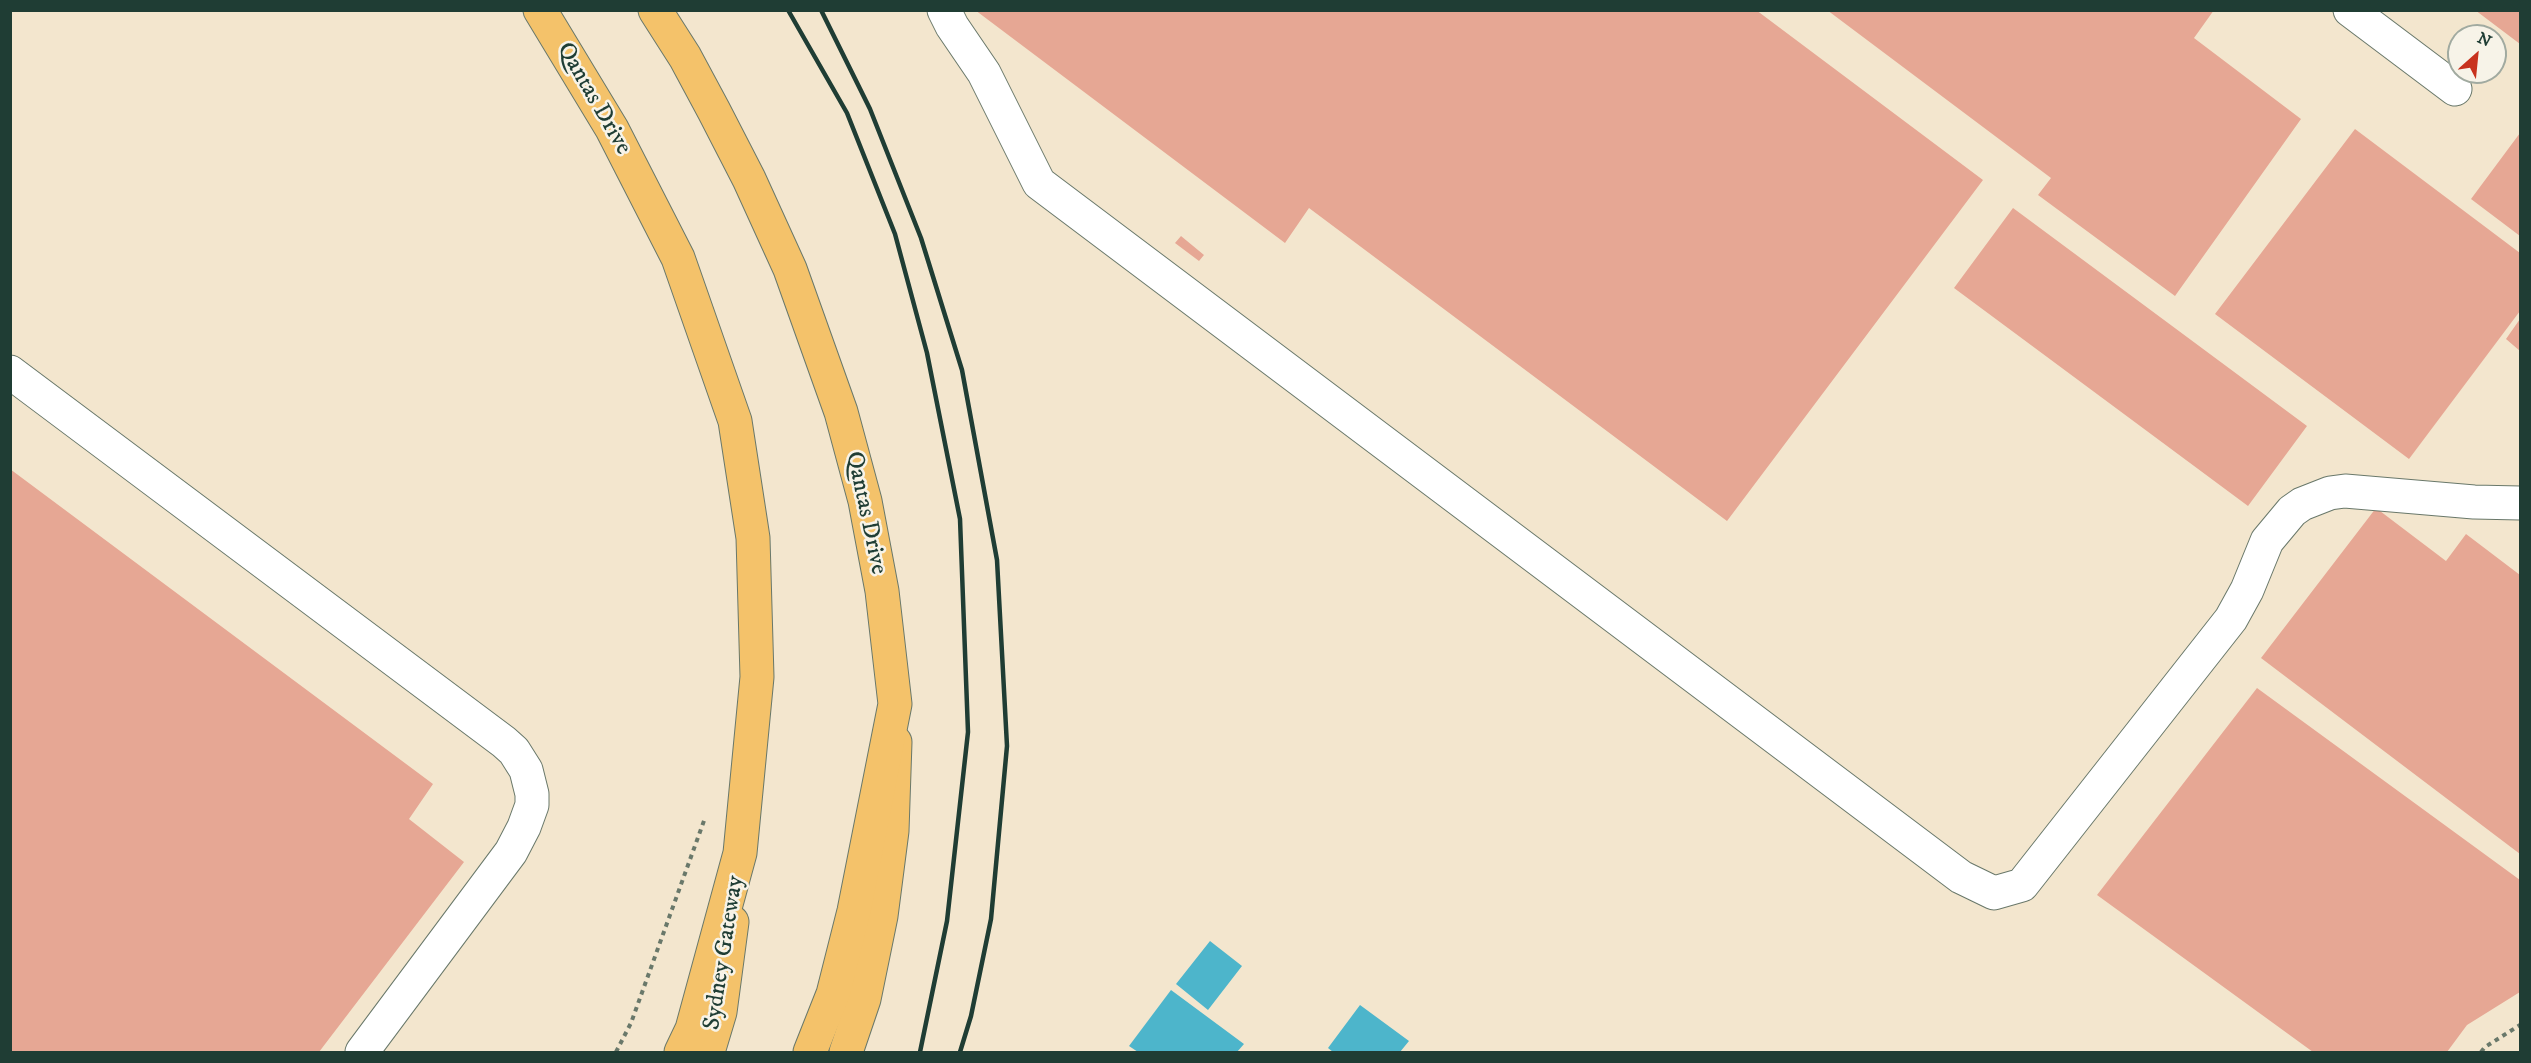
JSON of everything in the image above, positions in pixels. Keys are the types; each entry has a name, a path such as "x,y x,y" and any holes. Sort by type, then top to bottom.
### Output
{"main road":[{"name":"Qantas Drive","path":"540,10 612,129 678,258 735,420 753,538 757,677 740,853"},
{"name":"Qantas Drive","path":"655,10 686,57 750,179 790,269 841,412 865,501 884,601 895,704 895,786 882,906 864,999 846,1053"},
{"path":"810,1053 833,994 854,911 895,704"},
{"path":"681,1053 692,1029 740,853"},
{"name":"Sydney Gateway","path":"708,1053 720,1012 740,853"}],"street":[{"path":"944,10 952,26 984,73 1039,183 1961,877 1994,893 2022,885 2231,619 2247,590 2267,541 2292,511 2322,495 2344,491 2474,502 2520,503"},
{"path":"2350,10 2456,89"},
{"path":"10,372 504,742 514,751 526,770 532,805 511,852 362,1053"}],"path":[{"path":"616,1053 630,1023 709,809"},
{"path":"2481,1053 2485,1047 2520,1025"}],"water":[{"path":"1210,941 1242,966 1208,1010 1176,984"},
{"path":"1171,990 1244,1044 1237,1052 1138,1052 1129,1046"},
{"path":"1360,1005 1409,1041 1400,1052 1333,1052 1328,1048"}],"building":[{"path":"975,10 1756,10 1983,180 1727,521 1309,208 1285,243"},
{"path":"1827,10 2214,10 2194,38 2301,119 2175,296 2038,195 2051,178"},
{"path":"2475,10 2520,10 2520,44 2507,34 2507,24 2494,24"},
{"path":"2355,129 2520,253 2520,311 2409,459 2215,314"},
{"path":"2520,133 2520,236 2471,199"},
{"path":"2013,208 2307,426 2248,506 1954,288"},
{"path":"1181,236 1204,255 1199,261 1175,243"},
{"path":"2520,319 2520,351 2506,339"},
{"path":"10,469 433,784 409,819 464,862 319,1052 10,1052"},
{"path":"2376,508 2446,561 2466,534 2520,575 2520,854 2261,658"},
{"path":"2257,688 2520,880 2520,992 2467,1025 2447,1052 2313,1052 2097,895"}],"railway":[{"path":"788,10 847,113 895,234 927,353 960,519 968,732 947,921 920,1052"},
{"path":"821,10 870,109 921,238 962,370 997,560 1007,746 991,919 971,1016 960,1052"}]}
